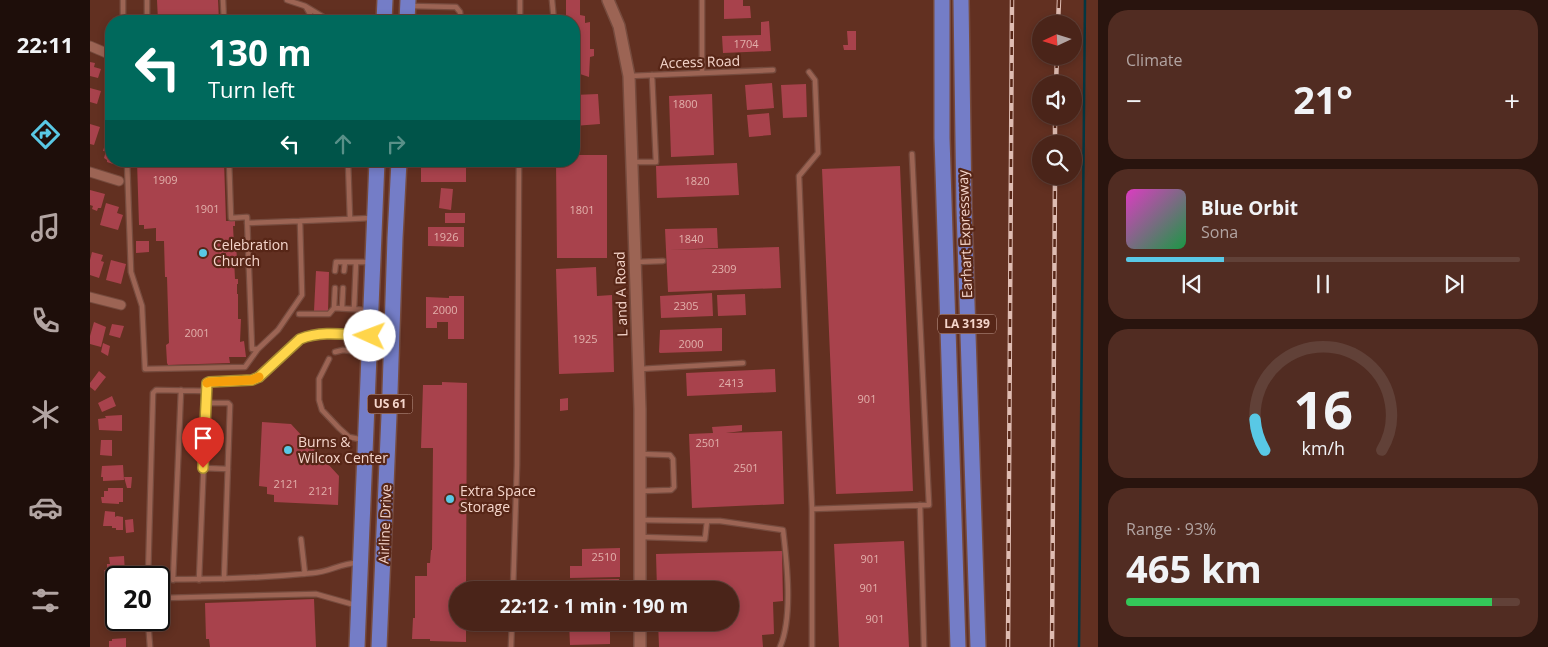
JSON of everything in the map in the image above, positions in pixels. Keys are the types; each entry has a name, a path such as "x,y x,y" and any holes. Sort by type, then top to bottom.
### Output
{"highway":[{"path":"384,15 385,0"},
{"name":"Earhart Expressway","path":"942,0 942,138 958,647"},
{"name":"Earhart Expressway","path":"961,0 964,219 978,647"},
{"name":"Airline Drive","path":"357,647 377,167"},
{"name":"Airline Drive","path":"378,647 399,167"},
{"path":"371,305 393,301"},
{"path":"359,606 365,606 372,610 378,647"}],"street":[{"name":"L and A Road","path":"608,0 619,26 629,76 640,454 640,581"},
{"path":"90,46 105,52"},
{"path":"90,172 119,181"},
{"path":"90,296 121,305"},
{"path":"640,631 640,647"}],"lane":[{"path":"123,0 123,15"},
{"path":"147,0 147,15"},
{"path":"223,0 224,15"},
{"path":"290,0 320,15"},
{"path":"520,0 520,15"},
{"path":"552,0 553,15"},
{"path":"702,0 702,73"},
{"path":"408,3 456,7 460,15"},
{"path":"305,6 310,15"},
{"name":"Access Road","path":"629,76 773,70"},
{"path":"809,72 815,80 818,153 799,176 812,509 812,647"},
{"path":"632,162 656,162 652,75"},
{"path":"812,509 929,505 912,154"},
{"path":"127,167 131,272 142,306 145,369 245,367 258,349 278,330 302,294 300,221"},
{"path":"229,167 231,218 248,217 252,350 258,349"},
{"path":"348,167 350,219"},
{"path":"513,581 517,464 519,167"},
{"path":"247,223 374,218"},
{"path":"635,262 663,261"},
{"path":"335,271 336,262 372,262"},
{"path":"344,272 345,262"},
{"path":"354,309 356,262"},
{"path":"299,314 328,314 334,308 335,288"},
{"path":"342,308 343,288"},
{"path":"334,308 354,309 371,305"},
{"path":"199,580 207,383 252,380 259,377 300,339 309,336 324,334 370,336"},
{"path":"336,352 343,350 369,354"},
{"path":"329,359 318,380 319,400 322,410 349,437 365,441"},
{"path":"638,369 743,363"},
{"path":"148,566 153,393 156,390 206,391"},
{"path":"181,390 172,580 319,573 345,564 361,563"},
{"path":"206,403 228,403 230,405 224,579"},
{"path":"640,454 670,455 673,459 674,486 672,490 640,491"},
{"path":"203,468 228,469"},
{"path":"920,505 924,647"},
{"path":"640,520 720,521 783,530 786,553 787,609 786,626 780,647"},
{"path":"640,537 705,539 707,521"},
{"path":"301,539 305,574"},
{"path":"170,599 316,594 359,606"},
{"path":"149,631 150,647"},
{"path":"512,631 512,647"}],"building":[{"path":"157,0 218,0 219,15 158,15"},
{"path":"566,0 580,0 580,15 566,15"},
{"path":"724,0 743,0 743,6 750,6 751,18 724,19"},
{"path":"580,15 585,16 585,23 590,22 590,49 594,49 594,56 590,57 589,77 580,74"},
{"path":"769,21 771,51 723,53 722,36 761,35 761,22"},
{"path":"847,31 856,31 856,50 844,50 843,45 848,45"},
{"path":"90,62 95,63 94,67 101,69 98,78 90,76"},
{"path":"772,83 774,108 747,110 745,85"},
{"path":"806,84 807,117 783,118 781,85"},
{"path":"90,88 101,91 97,104 90,102"},
{"path":"598,94 600,124 580,126 580,95"},
{"path":"712,94 714,155 671,157 669,96"},
{"path":"769,113 771,135 749,137 747,115"},
{"path":"90,124 100,127 94,145 90,144"},
{"path":"580,155 607,155 607,258 557,258 556,167 580,167"},
{"path":"737,163 739,195 657,198 656,166"},
{"path":"900,166 913,491 836,494 822,169"},
{"path":"137,167 224,167 226,221 235,221 235,226 233,226 234,245 236,245 237,259 234,259 235,279 238,279 238,319 241,319 240,342 244,341 246,357 229,357 230,363 168,365 166,345 169,343 167,277 165,277 164,241 156,241 156,228 144,229 144,225 139,225"},
{"path":"421,167 466,167 466,182 421,182"},
{"path":"441,188 453,189 451,210 439,208"},
{"path":"90,190 105,194 101,208 98,208 97,211 92,209 93,206 90,205"},
{"path":"106,203 119,207 117,213 123,215 118,230 100,225"},
{"path":"445,213 465,213 465,223 445,223"},
{"path":"428,227 464,227 464,247 428,246"},
{"path":"717,228 718,248 669,250 779,247 781,288 668,292 665,229"},
{"path":"136,241 149,241 149,252 136,253"},
{"path":"92,252 103,255 101,261 104,262 99,278 90,275"},
{"path":"111,260 126,264 121,284 106,280"},
{"path":"596,267 597,296 612,295 614,372 559,374 556,269"},
{"path":"316,271 329,272 328,312 314,311"},
{"path":"712,293 713,316 661,318 660,296"},
{"path":"745,294 746,315 718,316 717,295"},
{"path":"449,296 464,296 464,339 448,339 448,322 437,322 437,328 426,328 426,297 449,298"},
{"path":"94,322 106,327 101,347 90,344"},
{"path":"112,324 124,326 120,338 109,335"},
{"path":"722,328 722,351 659,352 660,330"},
{"path":"103,343 110,346 108,356 101,352"},
{"path":"775,369 776,392 687,396 686,373"},
{"path":"99,371 106,377 95,391 90,387 90,383"},
{"name":"Extra Space Storage","path":"442,382 467,383 466,581 449,581 449,631 466,631 466,642 412,639 413,618 415,618 415,576 427,576 427,563 430,563 432,550 433,448 421,448 423,385 442,385"},
{"path":"112,396 116,406 102,412 98,403"},
{"path":"568,398 568,410 560,411 560,399"},
{"path":"122,415 122,431 99,430 98,419 106,418 105,416"},
{"name":"Burns & Wilcox Center","path":"262,422 291,424 339,476 338,505 274,502 274,495 267,494 267,487 259,486"},
{"path":"742,425 742,431 726,433 782,431 784,504 692,508 689,434 713,433 712,427"},
{"path":"101,440 112,440 112,456 100,455"},
{"path":"123,465 124,480 103,481 103,477 101,477 102,466"},
{"path":"124,477 132,477 131,488 127,488"},
{"path":"108,488 123,488 123,502 119,502 119,504 102,503 101,497 104,497 104,491 108,491"},
{"path":"105,511 115,512 115,517 123,517 123,530 116,530 112,526 103,526"},
{"path":"133,519 134,532 126,533 125,520"},
{"path":"904,541 909,647 839,647 834,544"},
{"path":"620,548 620,577 570,578 570,566 582,566 582,549"},
{"path":"782,551 783,601 773,602 774,634 762,635 763,647 659,647 658,631 739,631 739,581 657,581 656,554"},
{"path":"124,556 125,566 107,566 107,564 110,564 109,557"},
{"path":"619,579 619,581 570,581"},
{"path":"314,599 316,647 210,647 209,639 206,639 205,603"},
{"path":"569,631 610,631 610,644 570,645"},
{"path":"126,638 126,647 109,647 109,641 112,641 112,639"}],"waterway":[{"path":"1079,647 1085,0"}],"railway":[{"path":"1008,647 1012,0"},
{"path":"1058,15 1059,0"},
{"path":"1056,75 1057,65"},
{"path":"1055,125 1055,135"},
{"path":"1052,647 1055,185"}],"slow traffic":[{"path":"207,383 252,380 259,377"}],"place":[{"name":"Celebration Church","path":"203,253"},
{"name":"Burns & Wilcox Center","path":"288,450"},
{"name":"Extra Space Storage","path":"450,499"}],"route":[{"path":"203,468 207,383 252,380 259,377 300,339 309,336 324,334 370,336"}]}
